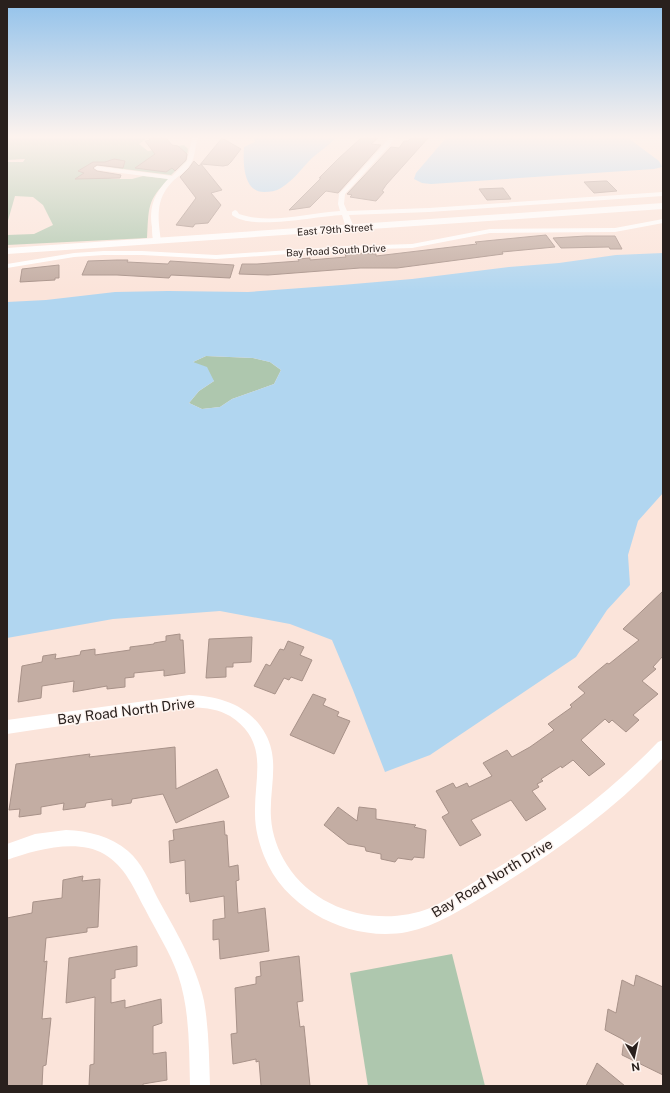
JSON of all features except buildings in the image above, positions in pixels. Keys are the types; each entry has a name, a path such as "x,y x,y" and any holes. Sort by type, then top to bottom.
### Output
{"street":[{"path":"157,241 154,210 160,191 162,189"},
{"path":"346,189 343,192 341,202 350,228"},
{"path":"235,212 236,215 242,218 258,221 344,213 429,210 663,194"},
{"name":"East 79th Street","path":"7,251 663,206"},
{"path":"647,207 662,221"},
{"name":"Bay Road South Drive","path":"7,266 74,255 104,253 142,253 216,257 347,248 412,246 490,231 615,230 662,221"},
{"name":"Bay Road North Drive","path":"7,727 187,702 226,707 251,724 263,744 266,767 262,799 263,825 270,850 283,874 301,895 333,916 370,925 389,926 417,921 435,915 531,857 596,810 650,761 663,747"},
{"path":"7,852 32,843 50,840 78,839 102,844 122,857 137,877 177,952 187,976 196,1011 200,1086"}],"green space":[{"path":"7,189 160,189 150,206 147,238 7,245 7,235 34,234 53,225 43,205 33,197 15,196 7,224"},
{"path":"206,356 253,358 270,362 281,370 274,384 232,399 220,407 202,409 189,403 199,391 214,381 193,362"},
{"path":"452,954 485,1086 368,1086 350,973"}],"water":[{"path":"255,189 279,189 271,192 257,191"},
{"path":"663,253 663,493 638,521 628,555 630,585 607,610 576,657 430,755 385,772 332,640 290,624 220,611 113,619 7,638 7,302 46,300 115,292 248,292 342,285 559,263 616,255","holes":["206,356 253,358 270,362 281,370 274,384 232,399 220,407 202,409 189,403 199,391 214,381 207,367 193,362"]}]}
